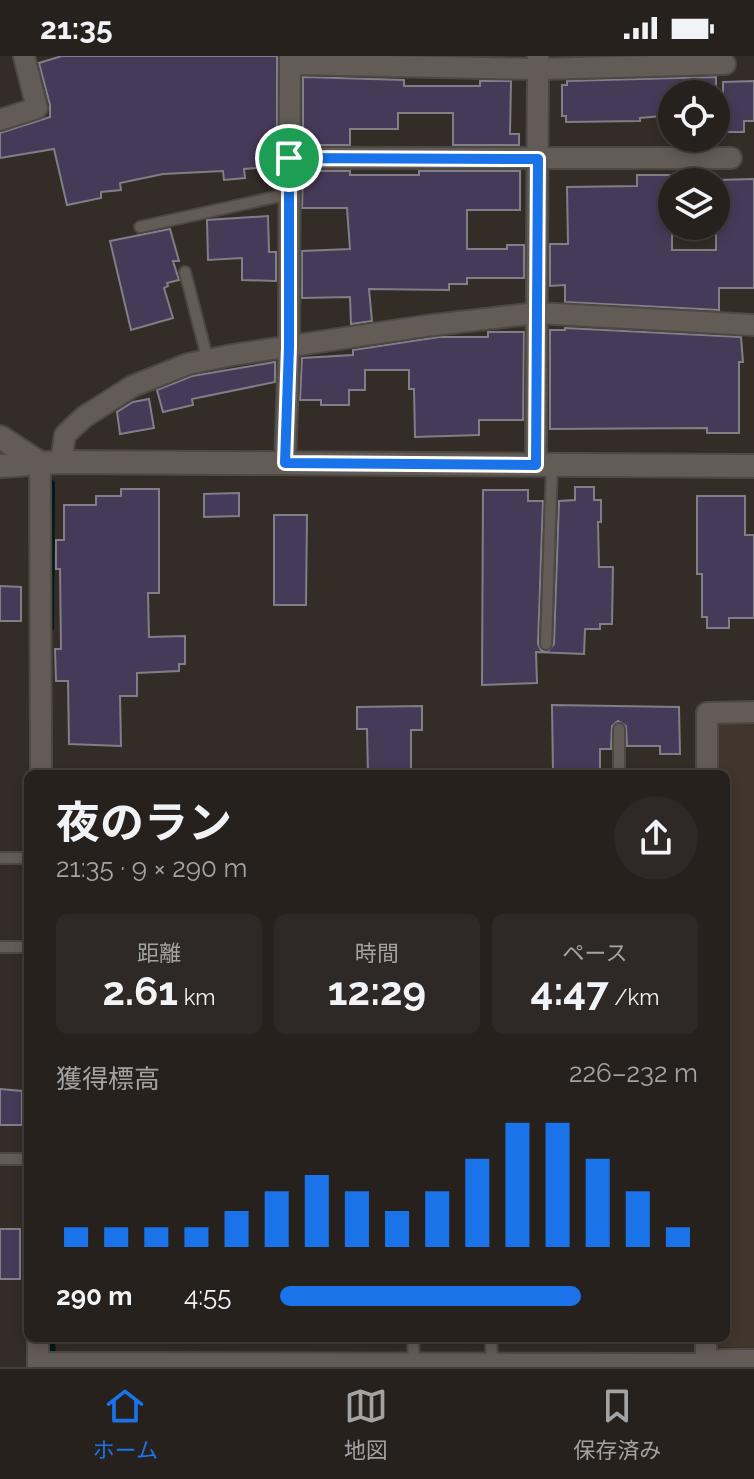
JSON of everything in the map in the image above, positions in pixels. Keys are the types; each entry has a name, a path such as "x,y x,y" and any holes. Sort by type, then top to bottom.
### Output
{"street":[{"path":"0,120 37,108 24,56"},
{"path":"285,463 289,347 290,60 725,64"},
{"path":"538,63 537,313 544,464"},
{"path":"289,158 731,158"},
{"path":"41,770 50,462 65,435 84,417 133,386 188,364 425,326 537,313 754,325"},
{"path":"0,437 50,462"},
{"path":"0,466 50,462 754,466"},
{"path":"707,770 707,713 754,712"},
{"path":"38,1342 38,1365 615,1365 754,1360"},
{"path":"706,1342 706,1364"}],"lane":[{"path":"140,227 289,194"},
{"path":"185,272 208,361"},
{"path":"544,464 546,644"},
{"path":"619,729 619,770"},
{"path":"0,858 24,858"},
{"path":"0,947 24,947"},
{"path":"0,1159 24,1159"},
{"path":"413,1342 414,1364"},
{"path":"491,1342 492,1364"}],"shaded area":[{"path":"715,720 754,720 754,1348 712,1347 713,1342 730,1342 730,770 715,770"}],"building":[{"path":"62,56 277,56 277,166 244,169 245,178 224,180 223,171 163,174 120,183 121,190 101,192 101,198 67,205 54,149 0,158 0,133 50,117 39,63"},
{"path":"303,77 404,80 404,86 480,86 480,81 511,81 510,134 519,134 519,145 453,145 453,113 398,113 398,129 350,129 350,145 303,145"},
{"path":"716,77 716,80 658,80 658,116 640,118 640,121 566,122 566,116 562,116 562,85 567,85 567,81"},
{"path":"754,81 754,121 744,121 744,132 730,132 730,82"},
{"path":"303,171 419,175 419,171 520,171 520,210 467,210 467,249 507,249 507,245 524,245 524,278 467,278 467,284 449,284 449,290 369,289 372,321 351,324 350,297 302,298 302,251 350,249 347,208 302,208"},
{"path":"637,175 658,175 658,240 672,240 672,250 716,250 716,240 730,240 730,180 754,179 754,288 719,288 719,310 565,302 565,285 550,286 550,244 568,244 567,187 637,186"},
{"path":"268,216 269,252 276,252 276,281 242,280 242,258 208,260 207,220"},
{"path":"170,229 179,261 173,261 179,280 167,283 168,286 164,288 173,318 131,330 110,241"},
{"path":"565,328 741,337 743,362 739,362 739,433 707,433 707,428 550,429 550,330"},
{"path":"488,332 524,332 523,420 479,420 479,435 415,437 414,389 409,389 409,370 365,370 365,390 349,390 349,405 321,405 321,400 300,400 302,358 353,355 353,350 439,337 488,337"},
{"path":"275,362 275,382 192,399 193,405 163,412 157,390 192,376"},
{"path":"149,399 154,428 120,434 117,412 133,402"},
{"path":"575,487 594,487 594,500 601,500 599,567 613,567 612,624 600,624 600,629 585,629 584,654 536,652 537,683 482,685 483,490 528,490 528,501 543,501 538,644 541,650 547,652 554,644 559,501 575,500"},
{"path":"121,489 159,489 159,593 148,593 149,637 185,636 185,664 179,664 179,671 137,673 137,696 120,696 121,746 69,744 68,681 56,681 55,649 61,649 60,569 56,569 56,540 64,540 64,505 96,505 96,496 121,496"},
{"path":"239,493 239,516 204,517 204,494"},
{"path":"697,496 745,496 745,535 754,535 754,618 729,618 729,628 707,628 707,617 702,617 702,574 697,574"},
{"path":"274,515 307,515 306,605 274,605"},
{"path":"0,586 21,587 21,621 0,621"},
{"path":"552,705 679,707 680,754 660,754 660,746 627,746 626,726 618,721 612,726 611,749 600,749 600,770 553,770"},
{"path":"422,706 422,730 411,730 411,770 368,770 367,729 357,729 357,707"},
{"path":"0,1089 22,1091 22,1125 0,1125"},
{"path":"0,1229 20,1229 20,1279 0,1279"}],"waterway":[{"path":"50,627 51,484"},
{"path":"51,1342 52,1361"}],"route":[{"path":"289,158 538,159 536,465 285,463 289,347 289,158"}]}
